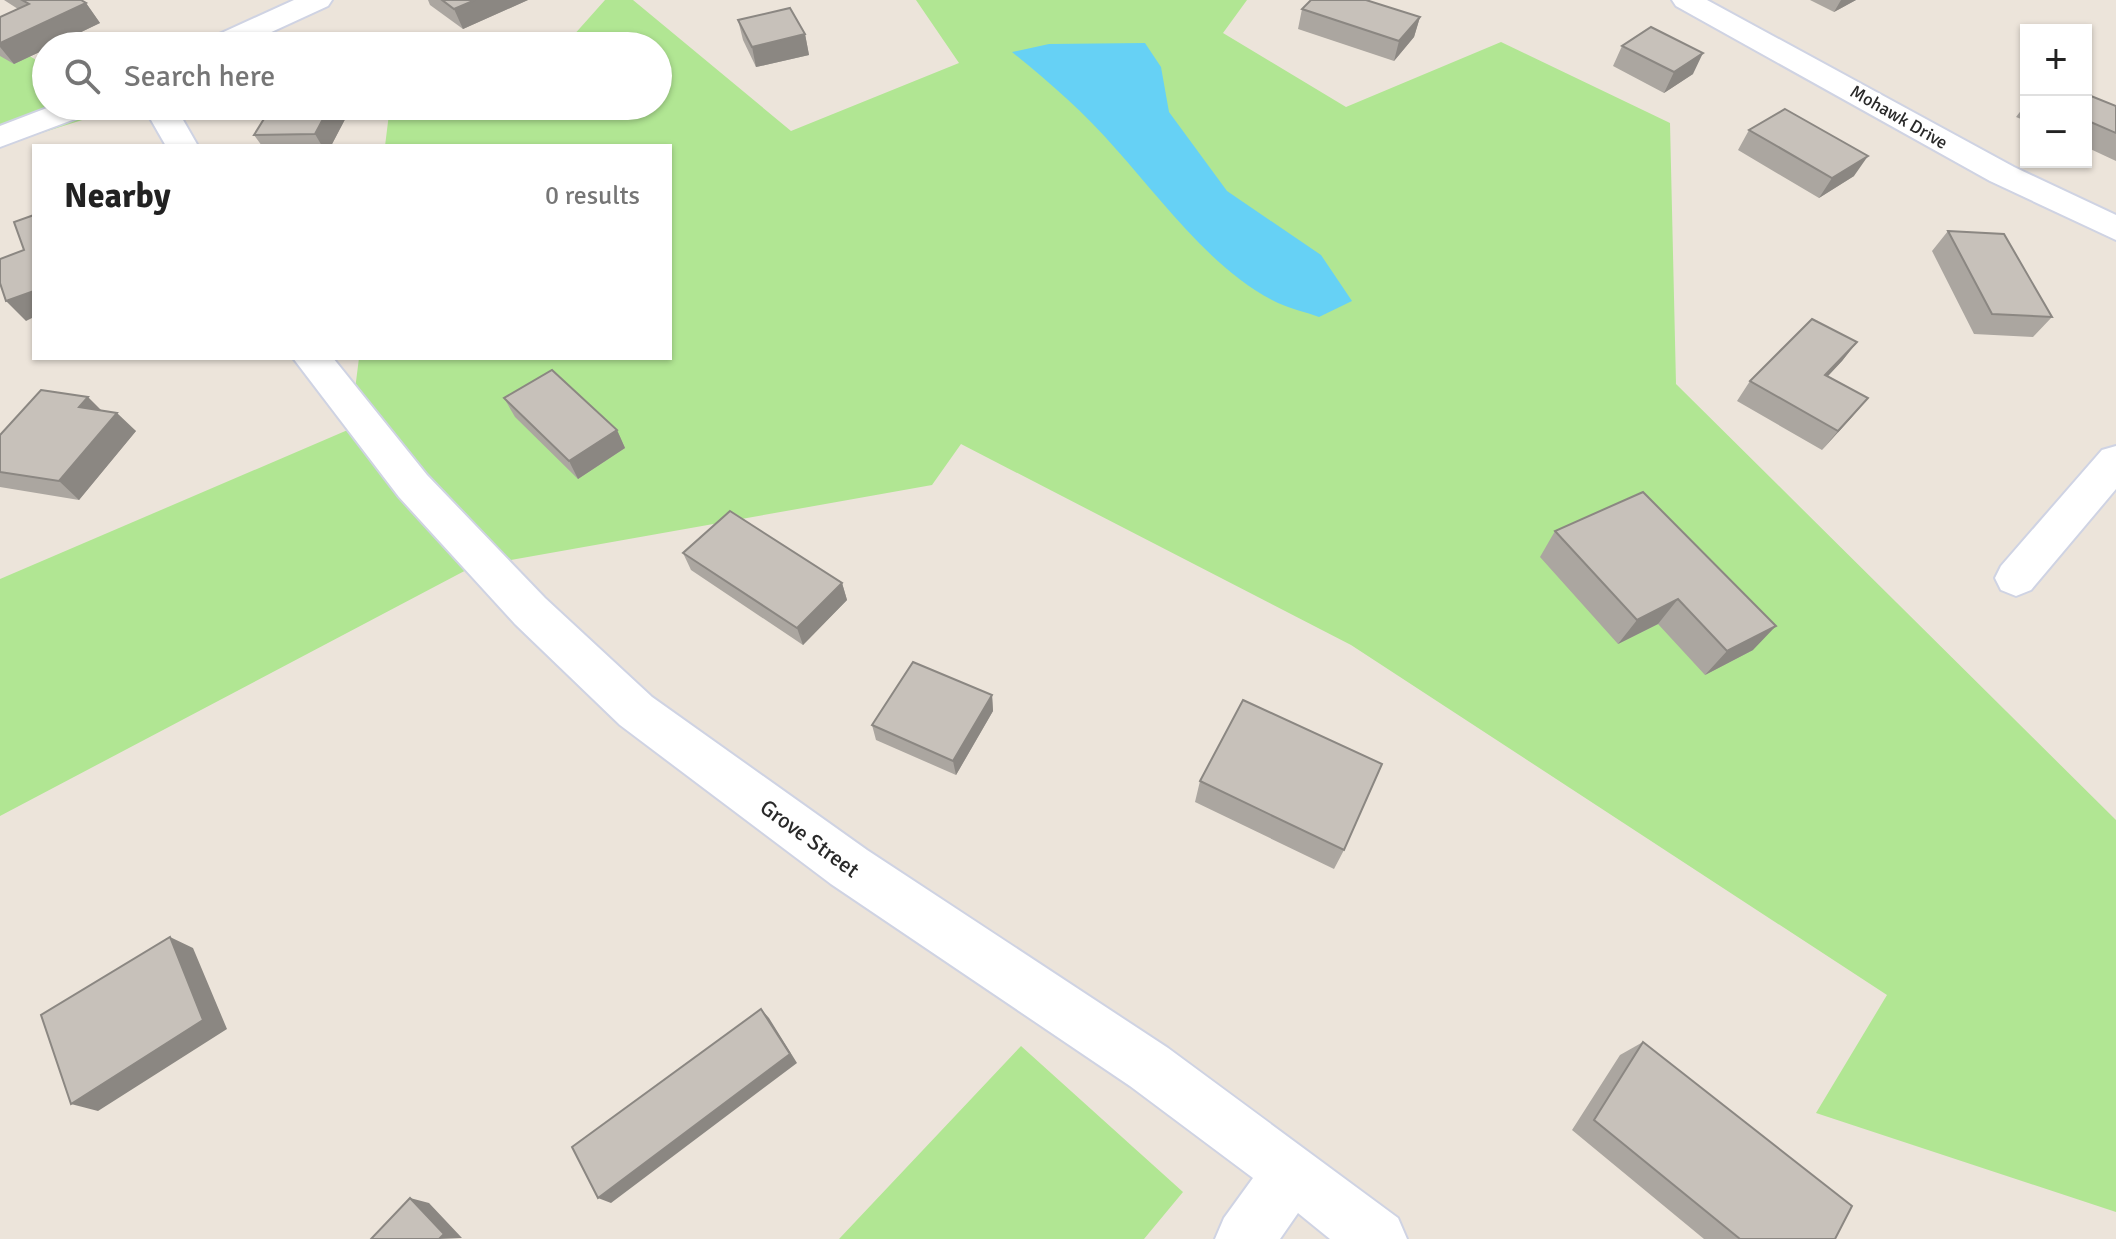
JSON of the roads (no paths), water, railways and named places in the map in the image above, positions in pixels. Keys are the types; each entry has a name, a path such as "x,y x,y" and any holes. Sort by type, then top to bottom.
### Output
{"street":[{"name":"Mohawk Drive","path":"1686,0 1989,167 2116,229"},
{"path":"247,32 314,1"},
{"path":"0,137 44,120"},
{"path":"167,120 181,144"},
{"name":"Grove Street","path":"314,360 413,486 530,611 636,711 849,867 1149,1067 1377,1239"},
{"path":"2016,578 2116,461"},
{"path":"1245,1239 1292,1172"}],"water":[{"path":"1145,43 1161,67 1169,112 1227,191 1321,255 1352,301 1319,317 1283,305 1254,290 1210,254 1091,122 1012,52 1049,44"}]}
